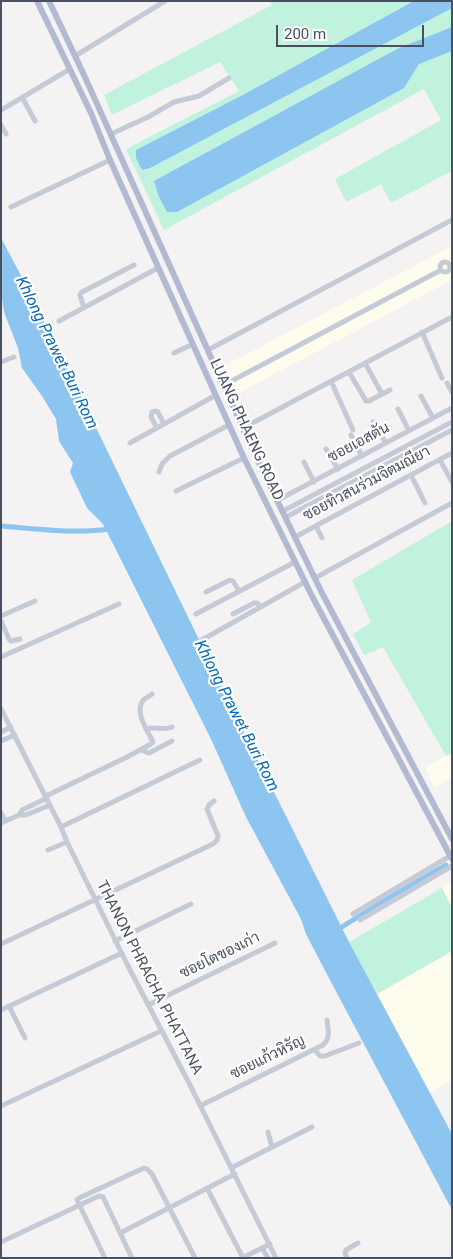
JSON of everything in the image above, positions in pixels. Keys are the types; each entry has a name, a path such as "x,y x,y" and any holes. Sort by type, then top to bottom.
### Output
{"main road":[{"name":"LUANG PHAENG ROAD","path":"38,1 91,112 110,160 244,458 313,598 451,858"},
{"name":"LUANG PHAENG ROAD","path":"49,1 111,134 254,453 322,593 452,838"},
{"path":"244,458 254,453"},
{"path":"313,598 322,593"}],"street":[{"path":"75,56 165,1"},
{"path":"1,110 70,69"},
{"path":"111,134 174,102 199,96 229,78"},
{"path":"22,97 35,121"},
{"path":"1,125 6,134"},
{"path":"11,207 110,160"},
{"path":"208,350 452,220"},
{"path":"224,385 441,270 448,272 451,264"},
{"path":"84,308 80,295 82,292 134,265"},
{"path":"60,321 158,268"},
{"path":"243,428 452,317"},
{"path":"422,332 442,378"},
{"path":"174,353 193,344"},
{"path":"1,362 14,357"},
{"path":"365,363 382,394"},
{"path":"349,372 366,401 390,390"},
{"path":"331,381 362,456"},
{"path":"447,383 452,392"},
{"path":"130,442 216,396"},
{"path":"421,396 433,418"},
{"name":"ซอยเอสตัน","path":"278,500 452,408"},
{"path":"398,409 409,430"},
{"path":"157,428 151,417 152,412 158,412 164,424"},
{"path":"373,422 386,443"},
{"path":"284,514 315,494 452,422"},
{"path":"159,472 162,464 170,456 229,425"},
{"path":"284,514 319,500 452,430"},
{"path":"326,449 338,469"},
{"name":"ซอยทิวสนร่วมจิตมณียา","path":"295,537 452,453"},
{"path":"176,492 244,458"},
{"path":"440,460 452,482"},
{"path":"304,462 314,482"},
{"path":"410,475 425,503"},
{"path":"315,494 319,500"},
{"path":"315,578 452,503"},
{"path":"316,526 322,538"},
{"path":"196,614 295,562"},
{"path":"206,592 230,580 233,581 239,591"},
{"path":"200,641 305,582"},
{"path":"1,616 36,601"},
{"path":"233,614 254,603 260,604 261,607"},
{"path":"1,657 119,604"},
{"path":"1,621 9,640 20,639"},
{"path":"19,815 22,810 46,797 151,744 152,742 142,718 140,707 144,699 152,694"},
{"name":"THANON PHRACHA PHATTANA","path":"1,709 61,826 115,940 276,1258"},
{"path":"1,732 10,727"},
{"path":"146,729 154,727 167,729 172,727"},
{"path":"1,741 15,735"},
{"path":"142,750 149,753 172,741"},
{"path":"61,826 200,760"},
{"path":"1,944 213,844 218,836 207,809 214,801"},
{"path":"1,813 3,822 50,805"},
{"path":"48,850 67,842"},
{"path":"353,914 451,858"},
{"path":"360,920 452,866"},
{"path":"115,940 191,904"},
{"name":"ซอยโตของเก่า","path":"148,1005 275,943"},
{"path":"1,1010 122,953"},
{"path":"9,1006 25,1038"},
{"name":"ซอยแก้วหิรัญ","path":"200,1106 323,1045 327,1041 329,1033 327,1020"},
{"path":"1,1106 161,1031"},
{"path":"315,1050 320,1056 325,1056 359,1043"},
{"path":"231,1168 312,1127"},
{"path":"268,1132 272,1147"},
{"path":"105,1258 77,1200 144,1168 152,1174 195,1258"},
{"path":"120,1233 235,1174"},
{"path":"207,1188 242,1258 270,1244"},
{"path":"1,1242 99,1196 102,1197 132,1258"},
{"path":"347,1258 346,1250 358,1243"},
{"path":"262,1248 268,1258"}],"shaded area":[{"path":"452,246 452,280 235,395 222,367"},
{"path":"452,753 452,777 434,787 425,767"},
{"path":"452,881 452,908 442,888"},
{"path":"452,951 452,1080 430,1093 377,994"}],"green space":[{"path":"270,1 452,1 452,171 391,203 381,184 346,202 335,179 441,120 424,89 164,230 126,149 239,91 220,62 112,115 104,95 272,5"},
{"path":"452,521 452,753 446,756 383,647 364,655 353,634 371,622 352,580"},
{"path":"442,888 452,908 452,951 377,994 349,942"}],"water":[{"path":"414,1 452,1 452,8 150,168 142,170 136,158 136,150 241,96"},
{"path":"452,27 452,51 419,64 404,88 177,212 167,212 159,197 154,181 397,49"},
{"name":"Khlong Prawet Buri Rom","path":"1,238 34,300 240,724 349,942 452,1134 452,1210 246,817 211,739 103,524 87,508 70,472 73,463 59,441 56,419 22,368 18,348 4,312 1,292"}],"waterway":[{"path":"1,526 69,531 110,529"},
{"path":"337,930 446,865"}]}
